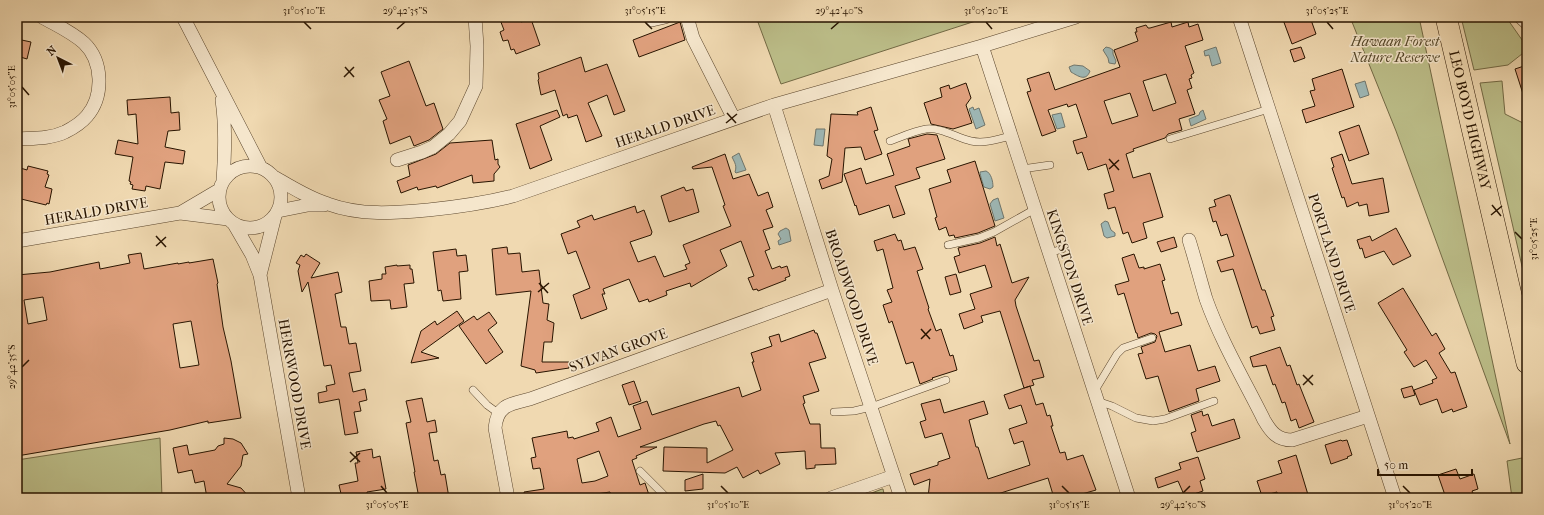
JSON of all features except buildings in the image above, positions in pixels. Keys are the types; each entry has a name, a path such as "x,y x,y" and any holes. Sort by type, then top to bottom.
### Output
{"main road":[{"name":"LEO BOYD HIGHWAY","path":"1446,17 1527,363"}],"street":[{"path":"17,139 51,136 65,132 87,116 94,104 98,90 100,76 94,58 84,44 70,33 42,17"},
{"path":"183,17 260,166"},
{"path":"397,160 422,152 433,146 449,134 460,122 476,86 477,46 475,17"},
{"path":"650,17 652,20 665,17"},
{"path":"687,17 693,38 734,119"},
{"name":"HERALD DRIVE","path":"276,178 301,193 328,204 365,212 390,214 455,208 496,200 513,196 774,105 982,46 1076,17"},
{"name":"PORTLAND DRIVE","path":"1239,17 1395,498"},
{"name":"KINGSTON DRIVE","path":"982,46 1035,209 1056,251 1096,396 1129,498"},
{"path":"220,88 224,118 225,155 221,185 219,201 222,211 231,222 243,227 252,228 261,226 277,214 281,204 282,195 280,186 276,178 269,171 260,166 250,165 239,167 230,172 221,185"},
{"name":"BROADWOOD DRIVE","path":"774,105 832,290 901,498"},
{"name":"HERALD DRIVE","path":"180,213 221,185"},
{"name":"HERALD DRIVE","path":"277,214 308,205 328,204"},
{"name":"HERALD DRIVE","path":"17,241 180,213 231,222"},
{"name":"HERRWOOD DRIVE","path":"260,275 277,214"},
{"name":"HERRWOOD DRIVE","path":"231,222 252,255 260,275 299,498"},
{"path":"1190,240 1206,298 1215,320 1231,356 1264,420 1277,438 1292,440 1368,416"},
{"name":"SYLVAN GROVE","path":"498,413 512,404 832,290"},
{"path":"498,413 495,428 508,498"},
{"path":"831,498 894,476"}],"lane":[{"path":"1516,17 1527,27"},
{"path":"1170,139 1269,109"},
{"path":"890,141 926,129 937,130 970,141 979,142 988,142 1011,136"},
{"path":"1022,168 1050,165"},
{"path":"948,245 979,238 989,234 1035,209"},
{"path":"1152,338 1123,348 1117,354 1096,396 1136,418 1153,421 1165,419 1214,401"},
{"path":"834,412 854,411 871,407 946,380"},
{"path":"473,390 487,405 498,413"},
{"path":"640,471 667,498"}],"green space":[{"path":"756,17 988,17 781,84"},
{"name":"Hawaan Forest Nature Reserve","path":"1350,17 1419,17 1510,444 1396,131"},
{"path":"1461,17 1506,17 1527,47 1527,50 1508,65 1474,70"},
{"path":"1502,81 1505,114 1527,125 1527,173 1524,175 1527,182 1527,288 1480,83"},
{"path":"160,438 162,498 17,498 17,460"},
{"path":"1527,457 1527,498 1512,498 1507,461"},
{"path":"882,489 885,498 859,498"}],"water":[{"path":"1106,47 1113,50 1116,61 1115,64 1109,63 1103,50"},
{"path":"1216,47 1221,63 1212,66 1209,55 1205,56 1204,51"},
{"path":"1074,65 1083,66 1090,71 1084,77 1076,75 1071,72 1069,67"},
{"path":"1365,81 1369,95 1360,98 1355,84"},
{"path":"973,107 974,110 979,108 985,125 976,129 969,109"},
{"path":"1203,110 1206,119 1191,126 1189,119 1199,115"},
{"path":"1061,113 1065,127 1057,129 1052,115"},
{"path":"816,129 825,129 823,146 814,145"},
{"path":"739,153 746,170 736,173 735,164 732,157"},
{"path":"986,171 992,180 993,187 990,189 984,187 980,175 980,172"},
{"path":"998,198 1004,218 995,221 990,204 993,200"},
{"path":"1105,221 1108,222 1111,230 1115,233 1115,236 1107,238 1104,236 1101,224"},
{"path":"786,228 789,230 791,241 779,245 778,241 781,239 778,234"}]}
